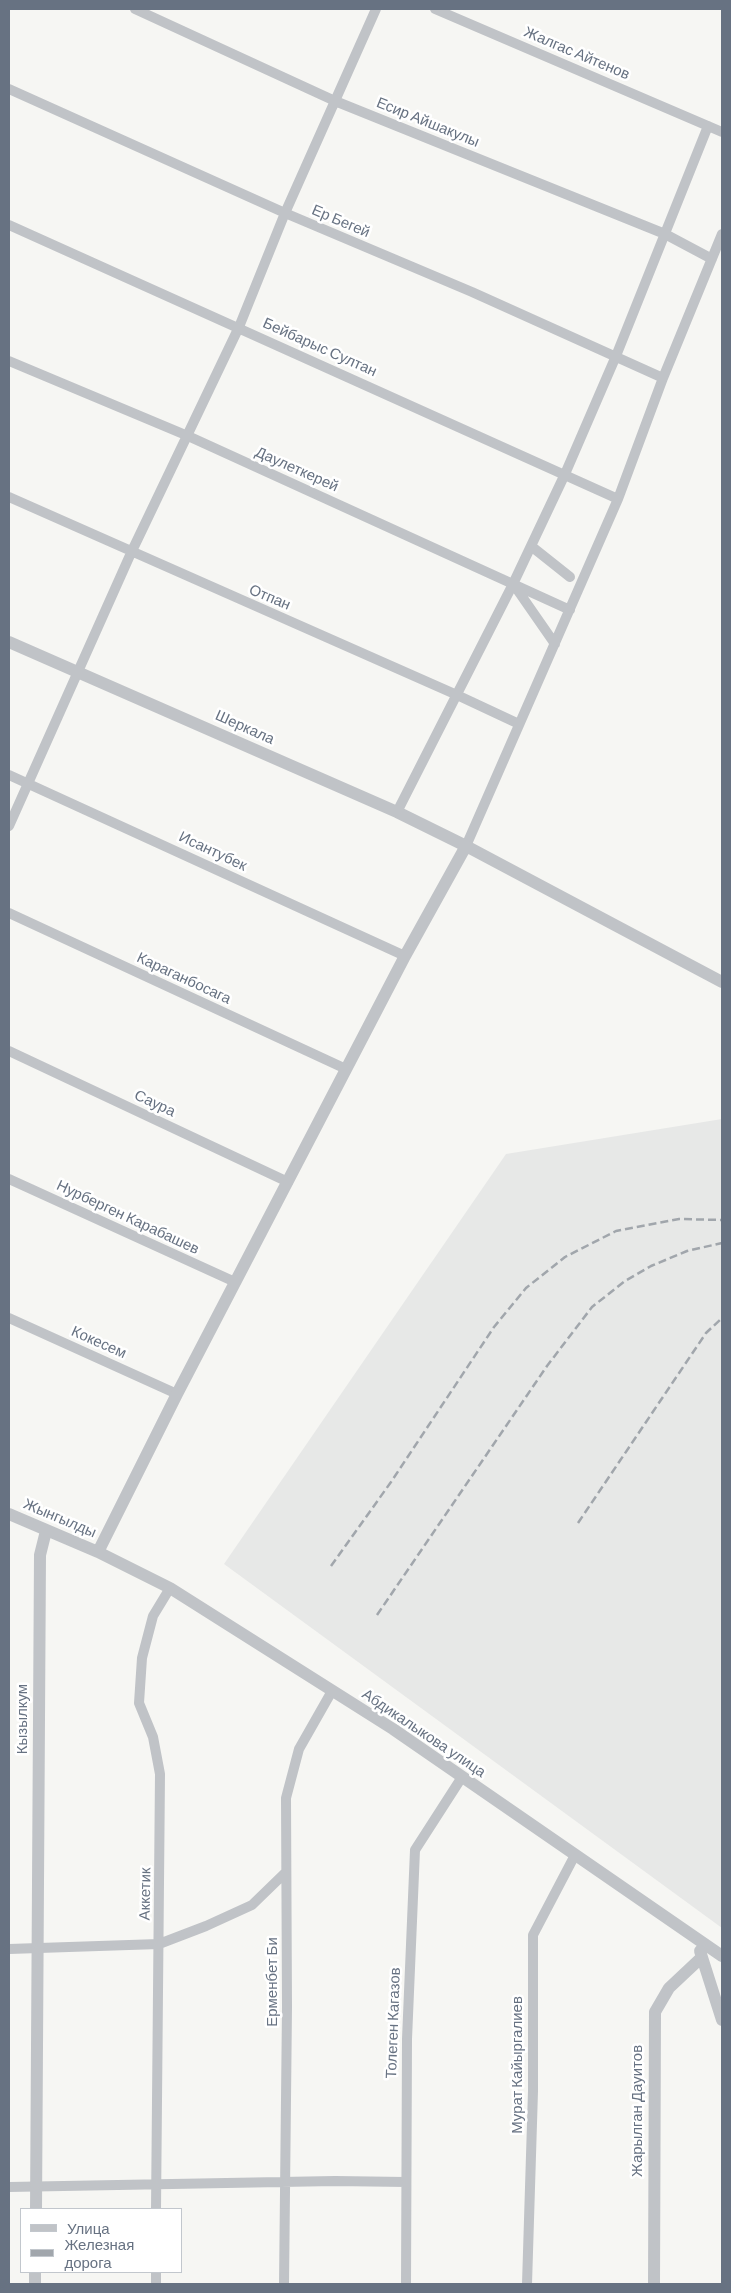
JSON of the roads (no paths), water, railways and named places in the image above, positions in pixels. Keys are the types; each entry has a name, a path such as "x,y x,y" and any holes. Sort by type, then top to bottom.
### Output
{"street":[{"name":"Есир Айшакулы","path":"135,9 335,101 665,234 712,259"},
{"path":"9,826 131,553 239,327 285,213 376,9"},
{"name":"Жалгас Айтенов","path":"435,9 722,132"},
{"name":"Ер Бегей","path":"9,89 285,213 663,378"},
{"path":"397,812 513,584 565,474 616,356 708,126"},
{"name":"Бейбарыс Султан","path":"9,224 618,499"},
{"path":"98,1552 177,1394 346,1069 405,956 466,846 618,499 663,378 722,234"},
{"name":"Даулеткерей","path":"9,361 188,436 570,610"},
{"name":"Отпан","path":"9,498 457,694 519,724"},
{"path":"531,546 570,577"},
{"path":"513,584 555,644"},
{"name":"Шеркала","path":"9,642 397,812 466,846 722,982"},
{"name":"Исантубек","path":"9,775 405,956"},
{"name":"Караганбосага","path":"9,913 346,1069"},
{"name":"Саура","path":"9,1051 288,1182"},
{"name":"Нурберген Карабашев","path":"9,1179 235,1282"},
{"name":"Кокесем","path":"9,1318 177,1394"},
{"name":"Жынгылды","path":"9,1514 98,1552"},
{"name":"Кызылкум","path":"36,2208 40,1555 46,1530"},
{"name":"Абдикалыкова улица","path":"98,1552 170,1588 332,1691 462,1777 722,1956"},
{"name":"Аккетик","path":"156,2208 160,1774 153,1737 139,1703 142,1658 153,1616 170,1588"},
{"name":"Ерменбет Би","path":"284,2284 288,2007 286,1798 299,1749 332,1691"},
{"name":"Толеген Кагазов","path":"406,2284 407,2039 415,1850 462,1777"},
{"name":"Мурат Кайыргалиев","path":"527,2284 533,2090 533,1935 575,1855"},
{"path":"9,1949 159,1944 206,1926 252,1905 286,1872"},
{"path":"696,1938 722,2020"},
{"name":"Жарылган Дауитов","path":"654,2284 655,2012 660,2000 669,1988 702,1957"},
{"path":"9,2187 406,2182"}],"railway":[{"path":"331,1566 391,1482 494,1327 526,1288 565,1257 616,1231 679,1219 722,1220"},
{"path":"377,1615 547,1366 592,1307 625,1281 651,1266 687,1251 722,1243"},
{"path":"578,1523 706,1333 722,1318"}]}
